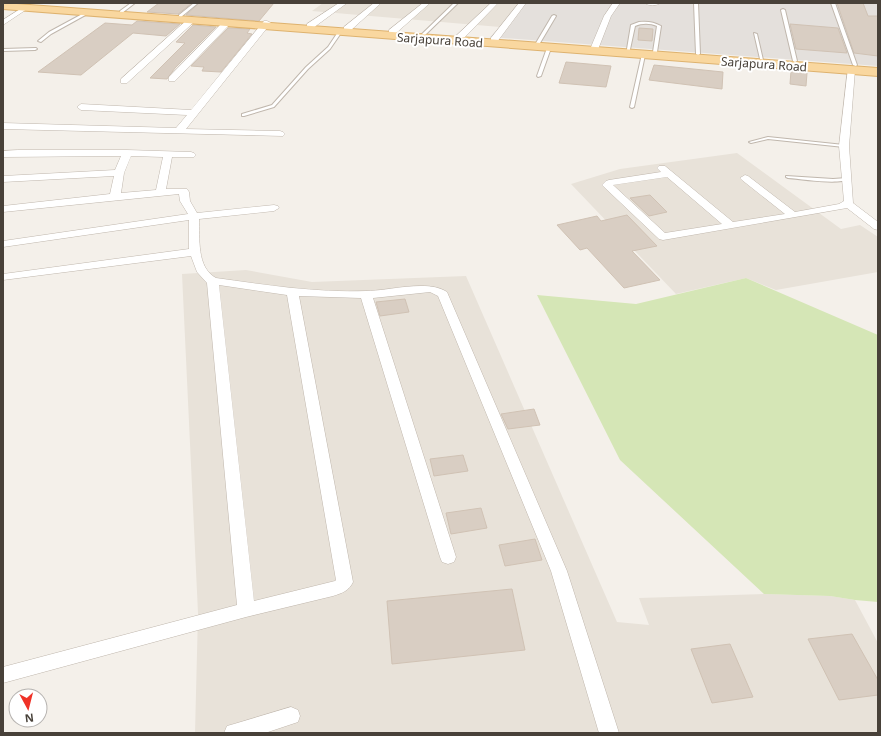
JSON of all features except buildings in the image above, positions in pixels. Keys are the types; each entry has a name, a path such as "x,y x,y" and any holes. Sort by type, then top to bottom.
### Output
{"main road":[{"name":"Sarjapura Road","path":"4,3 180,16 265,25 549,48 698,54 795,61 878,72"},
{"name":"Sarjapura Road","path":"3,6 226,24 310,26 343,31 392,32 595,47 643,55 853,68 878,67"}],"street":[{"path":"310,26 344,3"},
{"path":"343,31 378,3"},
{"path":"392,32 427,3"},
{"path":"459,38 495,3"},
{"path":"494,40 523,3"},
{"path":"595,47 609,13 617,3"},
{"path":"648,3 657,3"},
{"path":"3,22 25,8"},
{"path":"124,81 191,21"},
{"path":"172,79 226,24"},
{"path":"179,131 265,25"},
{"path":"848,204 844,146 853,68"},
{"path":"81,108 195,113"},
{"path":"3,126 280,134"},
{"path":"115,197 119,173 127,153"},
{"path":"3,154 127,153 191,155"},
{"path":"161,192 168,154"},
{"path":"731,226 664,170 609,183 607,185 663,237 731,226 842,207 848,204"},
{"path":"3,179 119,173"},
{"path":"745,178 793,215"},
{"path":"3,209 161,192 184,192 185,201 194,216 195,252 201,271 205,277 213,281 292,292 366,295 430,289 437,290 443,294 559,572 609,733"},
{"path":"848,204 878,227"},
{"path":"3,244 194,216 274,208"},
{"path":"3,277 195,252"},
{"path":"213,281 246,610"},
{"path":"3,675 246,610 333,589 341,586 345,582 292,292"},
{"path":"366,295 448,557"},
{"path":"234,733 291,716"}],"lane":[{"path":"121,12 133,3"},
{"path":"180,16 196,3"},
{"path":"423,35 456,3"},
{"path":"696,3 698,54"},
{"path":"833,3 853,68"},
{"path":"783,10 795,61"},
{"path":"40,41 50,33 87,13"},
{"path":"538,43 554,16"},
{"path":"627,52 633,25 641,23 659,26 655,52"},
{"path":"243,115 273,106 343,31"},
{"path":"755,34 762,59"},
{"path":"539,76 549,48"},
{"path":"3,50 35,49"},
{"path":"632,107 643,55"},
{"path":"751,142 768,138 844,146"},
{"path":"788,177 833,180 847,179"}],"shaded area":[{"path":"323,3 524,3 500,27 312,11"},
{"path":"524,3 878,3 878,66 490,37"},
{"path":"737,153 841,229 860,225 878,237 878,272 776,290 746,278 676,294 571,184 620,169"},
{"path":"246,270 312,282 466,276 617,622 649,625 639,598 764,594 830,596 855,600 878,643 878,733 195,733 198,613 182,274"}],"green space":[{"path":"746,278 878,335 878,602 830,596 764,594 620,460 537,295 636,304"}]}
